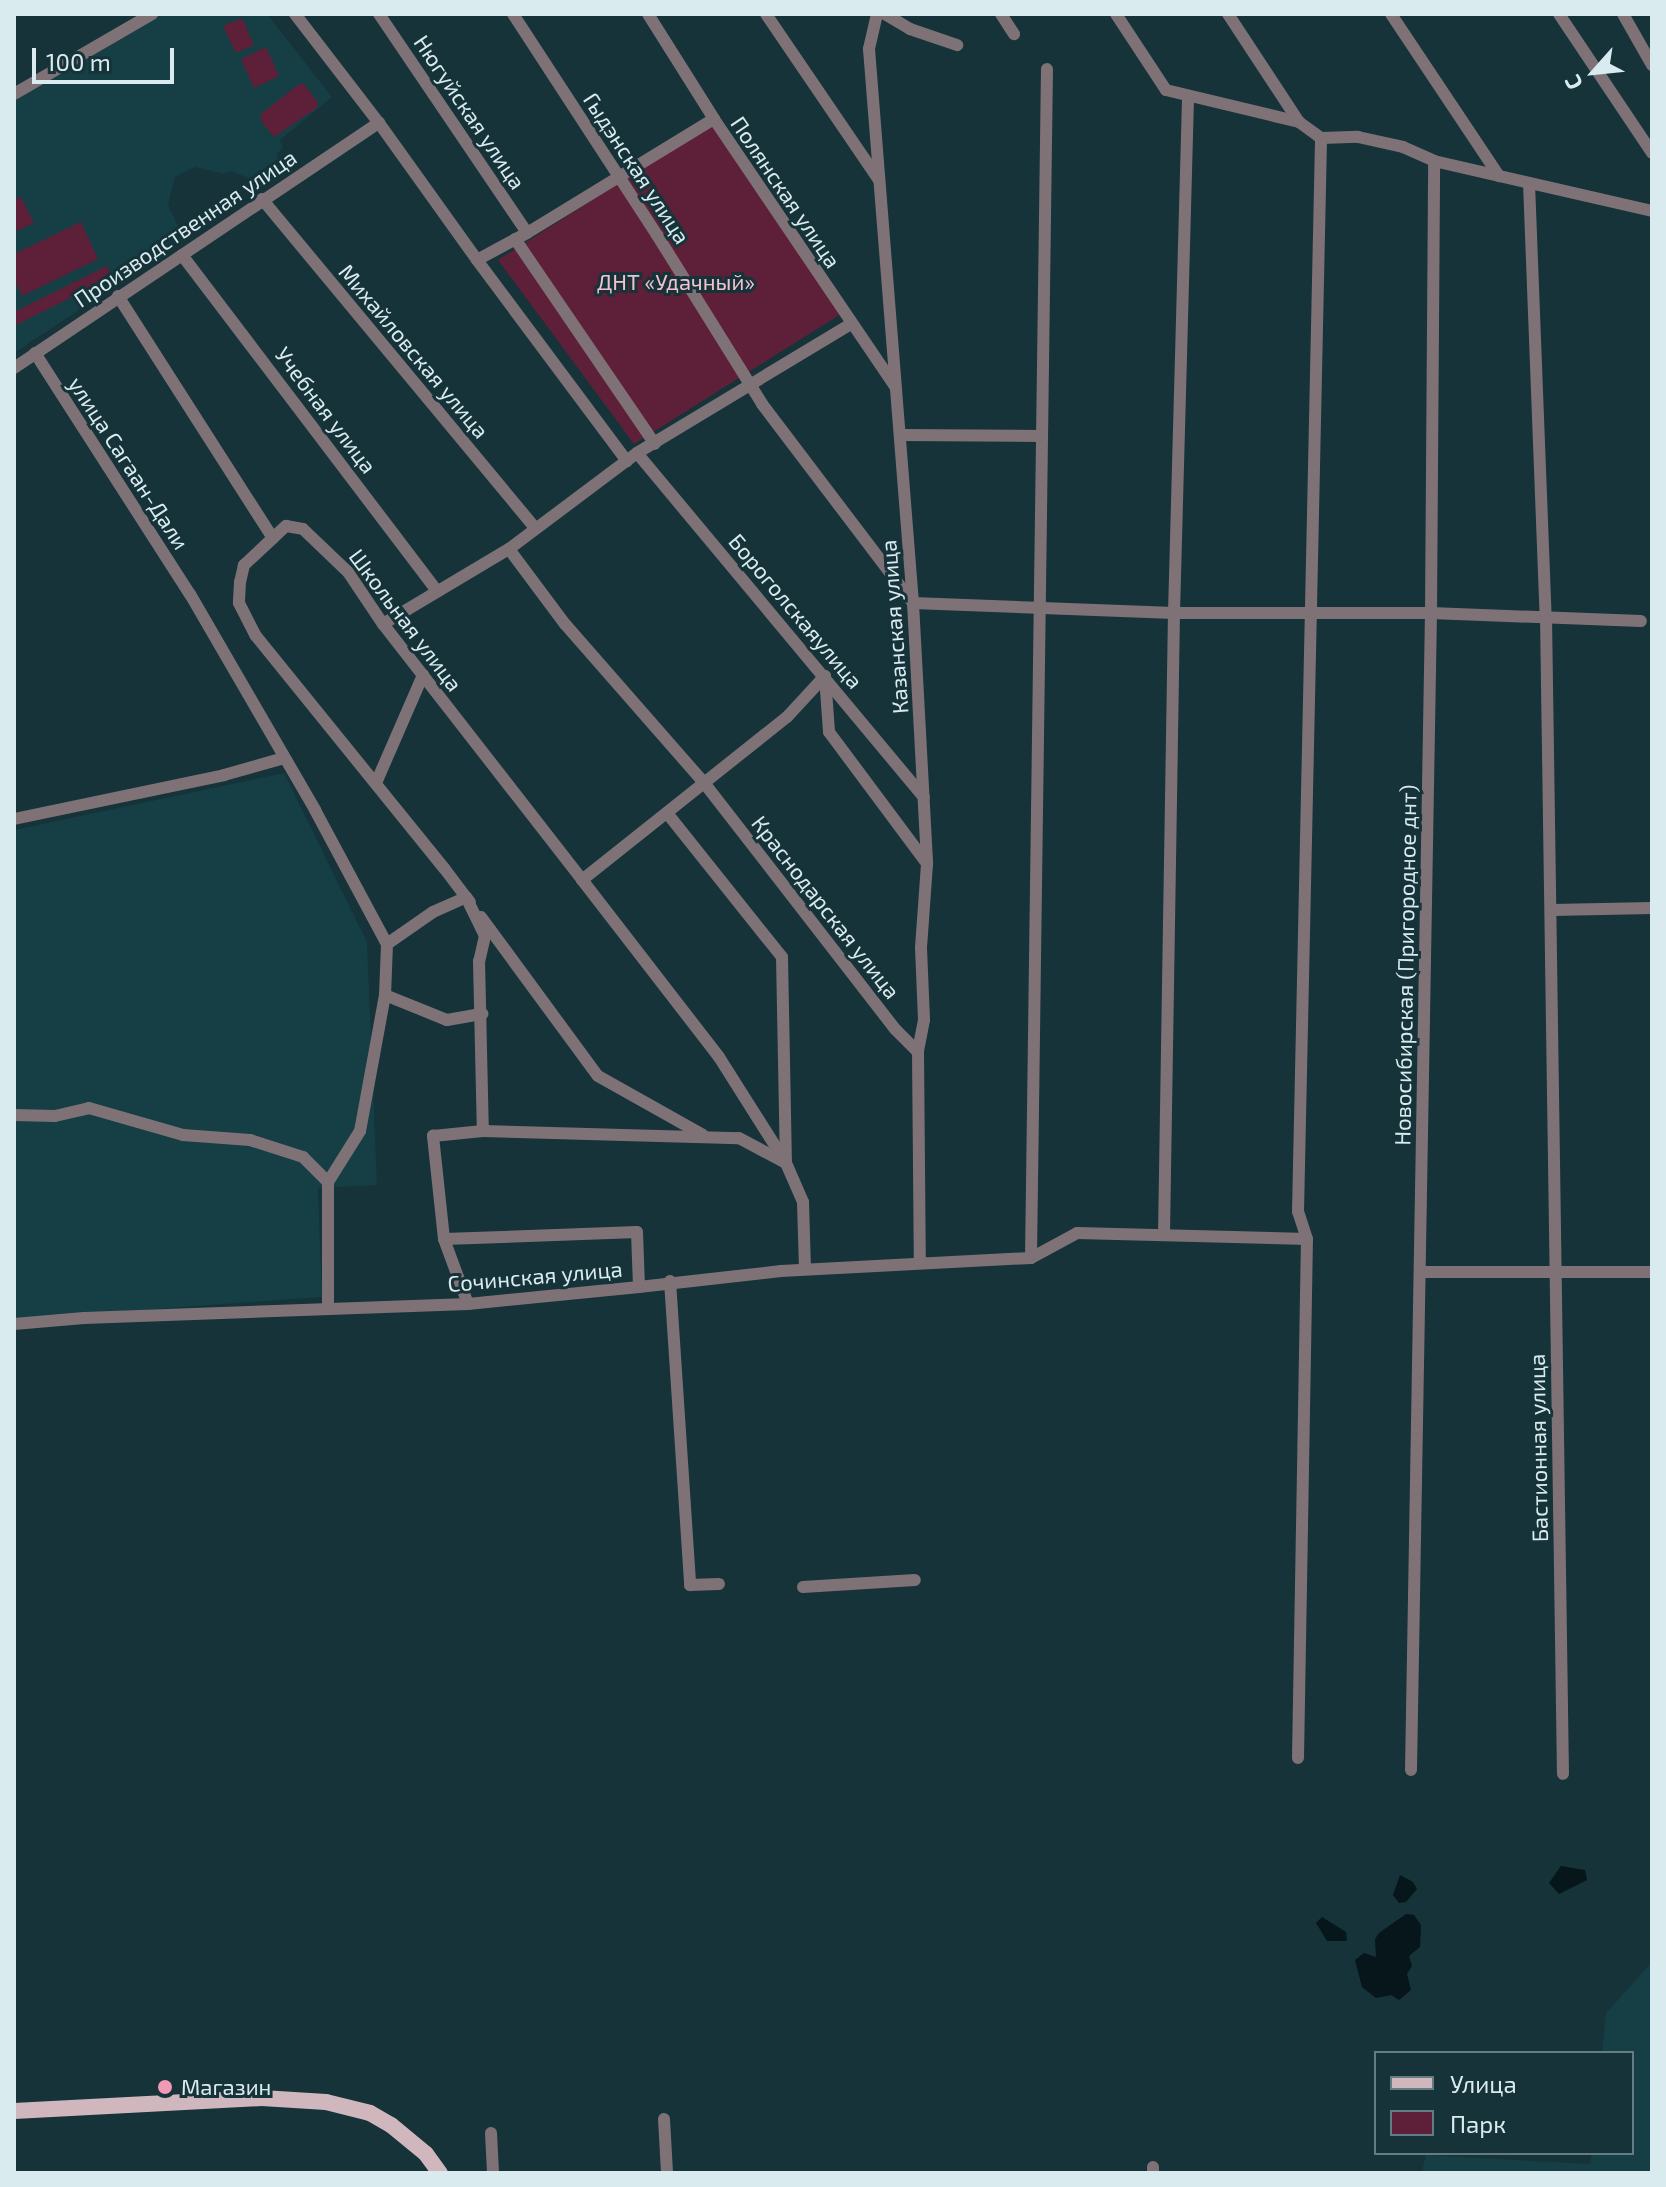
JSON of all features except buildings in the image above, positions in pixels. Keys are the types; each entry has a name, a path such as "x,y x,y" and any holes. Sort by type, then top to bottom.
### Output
{"main road":[{"path":"14,2111 262,2098 326,2102 370,2113 391,2125 426,2154 440,2173"}],"street":[{"path":"14,94 152,14"},
{"name":"Бороголскаяулица","path":"295,14 379,123 477,260 632,457 825,676 924,797"},
{"name":"Нюгуйская улица","path":"379,14 527,233"},
{"name":"Гыдэнская улица","path":"513,14 762,404 913,603"},
{"name":"Полянская улица","path":"648,14 714,119 897,389"},
{"path":"766,14 880,182"},
{"name":"Казанская улица","path":"877,14 869,49 913,603 927,864 921,948 924,1020 918,1052 920,1263"},
{"path":"885,14 910,29 957,45"},
{"path":"1001,14 1014,34"},
{"path":"1116,14 1166,90 1188,98 1299,122"},
{"path":"1228,14 1299,122 1321,138 1358,137 1403,147 1434,161 1652,211"},
{"path":"1391,14 1499,176"},
{"path":"1559,14 1652,153"},
{"path":"1623,14 1652,65"},
{"path":"1031,1258 1037,608 1047,69"},
{"path":"1164,1235 1174,613 1188,98"},
{"path":"477,260 714,119"},
{"name":"Производственная улица","path":"14,368 379,123"},
{"path":"1298,1758 1307,1239 1298,1212 1321,138"},
{"name":"Новосибирская (Пригородное днт)","path":"1411,1770 1431,613 1434,161"},
{"name":"Бастионная улица","path":"1529,183 1546,616 1563,1774"},
{"name":"Михайловская улица","path":"262,199 535,528"},
{"path":"515,239 655,444"},
{"name":"Учебная улица","path":"182,255 437,591"},
{"path":"118,296 273,538 244,565 239,603 256,636 466,897 598,1076 706,1137"},
{"path":"383,624 509,549 632,457 851,324"},
{"name":"улица Сагаан-Дали","path":"35,353 190,594 387,944"},
{"path":"901,435 1040,436"},
{"name":"Школьная улица","path":"273,538 286,526 303,529 348,572 383,624 719,1057 786,1163"},
{"path":"509,549 565,624 705,784"},
{"path":"913,603 1174,613 1431,613 1641,621"},
{"path":"376,783 423,675"},
{"path":"582,880 787,717 825,676"},
{"path":"825,676 829,732 927,864"},
{"path":"14,819 224,775 284,758"},
{"name":"Краснодарская улица","path":"705,784 896,1030 918,1052"},
{"path":"667,813 782,957 786,1163 803,1202 805,1269"},
{"path":"328,1309 328,1182 360,1131 385,995 387,944 433,912 466,897"},
{"path":"466,897 485,936 479,961 483,1131"},
{"path":"1552,910 1652,908"},
{"path":"385,995 447,1020 482,1014"},
{"path":"14,1115 55,1116 89,1108 183,1135 250,1140 303,1157 328,1182"},
{"path":"468,1304 444,1239 433,1136 483,1131 739,1138 786,1163"},
{"name":"Сочинская улица","path":"14,1324 84,1318 468,1304 639,1287 637,1232 444,1239"},
{"path":"639,1287 670,1281 805,1269 1031,1258 1077,1233 1307,1239"},
{"path":"1421,1272 1652,1272"},
{"path":"670,1281 690,1585 719,1584"},
{"path":"803,1587 915,1580"},
{"path":"664,2119 667,2173"},
{"path":"491,2133 493,2173"}],"shaded area":[{"path":"154,14 267,14 332,97 280,140 283,147 276,155 287,173 263,189 258,182 232,171 224,174 195,167 175,177 168,205 185,240 14,353 14,99"},
{"path":"284,773 367,942 377,1185 318,1188 322,1297 14,1319 14,830"},
{"path":"1561,1866 1585,1870 1587,1880 1559,1894 1549,1883"},
{"path":"1400,1875 1413,1882 1417,1889 1406,1902 1399,1903 1393,1895"},
{"path":"1406,1914 1414,1915 1421,1925 1420,1947 1409,1956 1412,1966 1407,1974 1411,1990 1399,2000 1391,1995 1376,1998 1362,1987 1355,1960 1364,1953 1376,1957 1375,1939 1379,1933"},
{"path":"1322,1917 1346,1932 1347,1941 1327,1941 1316,1923"},
{"path":"1652,1962 1652,2173 1204,2173 1422,2171 1426,2155 1590,2164 1592,2155 1634,2155 1634,2051 1602,2051 1606,2013"}],"green space":[{"path":"242,18 254,45 236,53 223,26"},
{"path":"266,47 279,76 254,88 241,59"},
{"path":"299,84 304,84 318,107 274,137 261,121 261,114"},
{"name":"ДНТ «Удачный»","path":"712,124 841,314 634,444 498,260"},
{"path":"21,197 34,223 14,232 14,200"},
{"path":"81,222 98,259 22,296 14,279 14,254"},
{"path":"107,266 112,277 14,326 14,312"}],"place":[{"name":"Магазин","path":"165,2087"}]}
